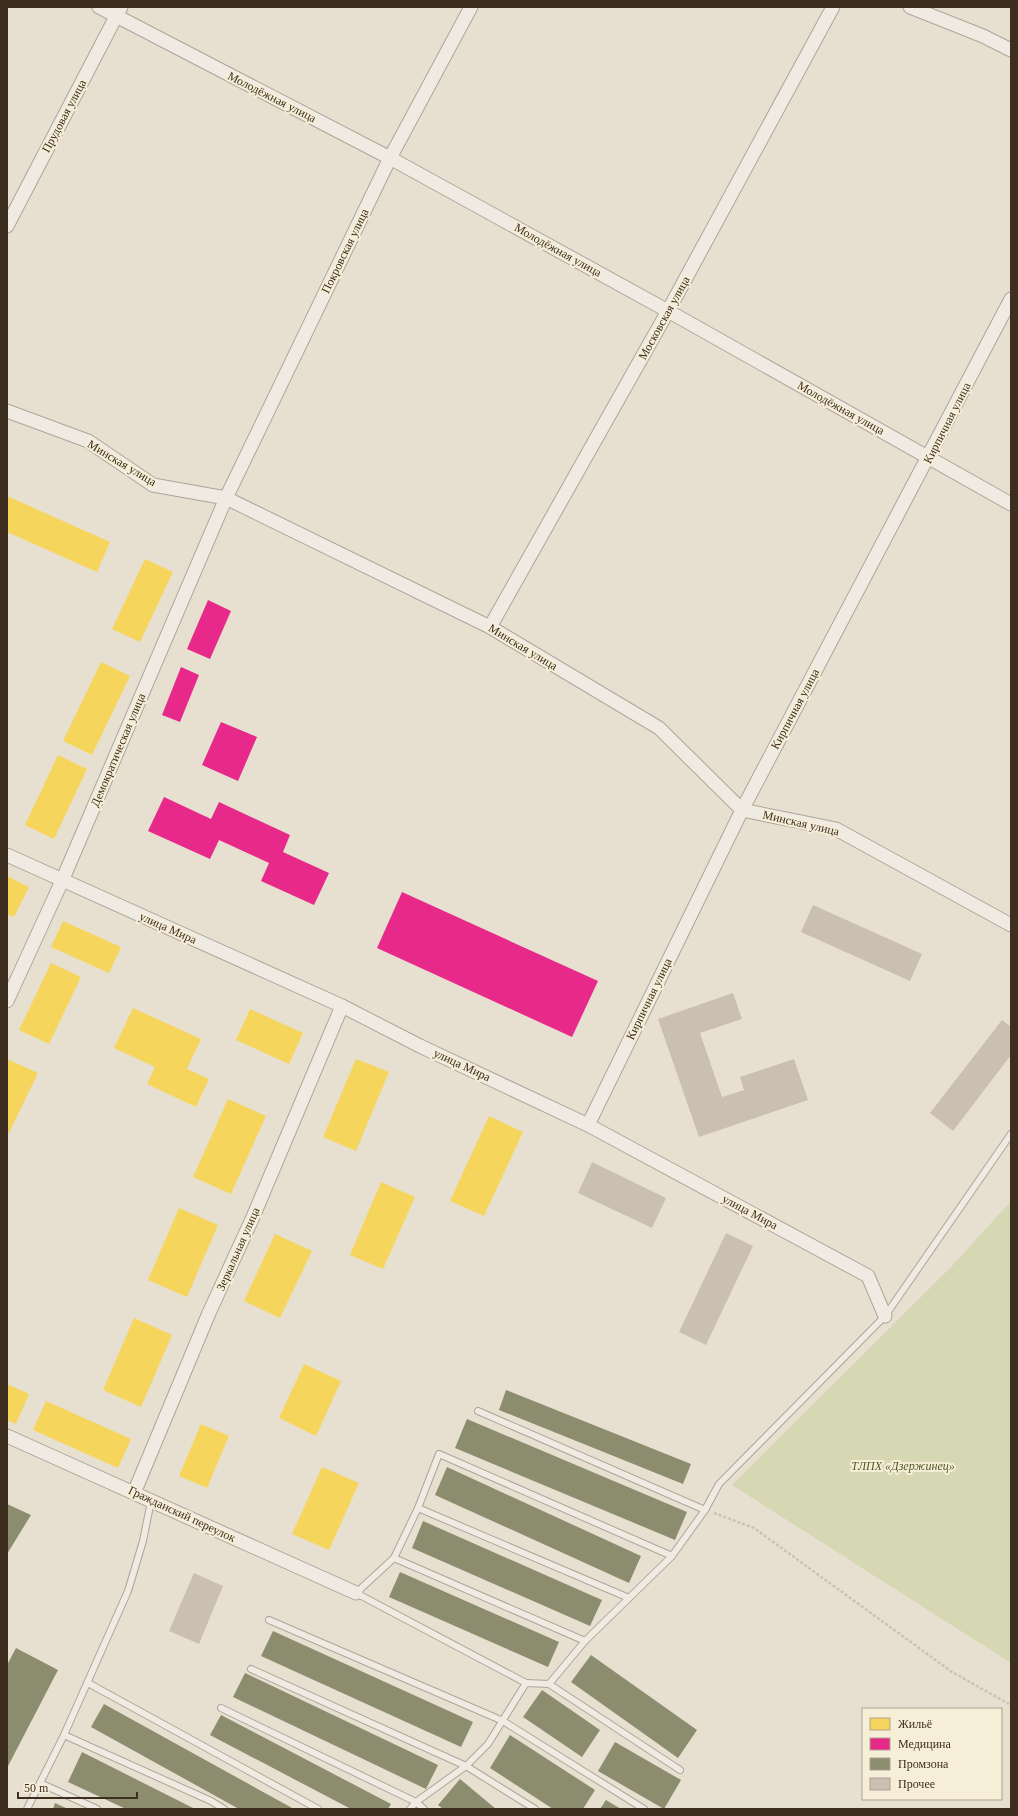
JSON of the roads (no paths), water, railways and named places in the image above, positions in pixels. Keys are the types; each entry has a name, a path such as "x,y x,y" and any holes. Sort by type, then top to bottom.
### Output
{"street":[{"name":"Молодёжная улица","path":"100,7 119,12 390,158 668,311 1011,504"},
{"name":"Покровская улица","path":"226,498 390,158 471,7"},
{"name":"Московская улица","path":"490,627 668,311 833,7"},
{"path":"910,7 983,36 1011,50"},
{"name":"Прудовая улица","path":"7,226 119,12"},
{"name":"Кирпичная улица","path":"588,1125 742,810 1011,299"},
{"name":"Минская улица","path":"7,411 88,441 153,485 226,498 490,627 659,728 742,810 836,829 1011,925"},
{"name":"Демократическая улица","path":"7,1001 62,881 226,498"},
{"name":"улица Мира","path":"7,855 342,1006 420,1046 588,1125 868,1276 885,1316"},
{"name":"Зеркальная улица","path":"134,1492 342,1006"},
{"name":"Гражданский переулок","path":"7,1436 356,1593"}],"lane":[{"path":"549,1684 585,1641 672,1556 705,1510 719,1484 885,1316 1011,1134"},
{"path":"478,1411 705,1510"},
{"path":"672,1556 439,1454 418,1508 394,1558 356,1593 526,1683 549,1684 680,1770"},
{"path":"27,1809 64,1735 128,1591 143,1541 151,1501"},
{"path":"418,1508 629,1598"},
{"path":"394,1558 585,1641"},
{"path":"269,1620 503,1721 644,1809"},
{"path":"251,1669 466,1766 535,1809"},
{"path":"88,1683 318,1809"},
{"path":"410,1809 416,1802 466,1766 488,1744 526,1683"},
{"path":"221,1708 416,1802 424,1809"},
{"path":"64,1735 211,1801 224,1809"},
{"path":"40,1783 97,1809"}],"park label":[{"name":"ТЛПХ «Дзержинец»","path":"903,1466"}]}
